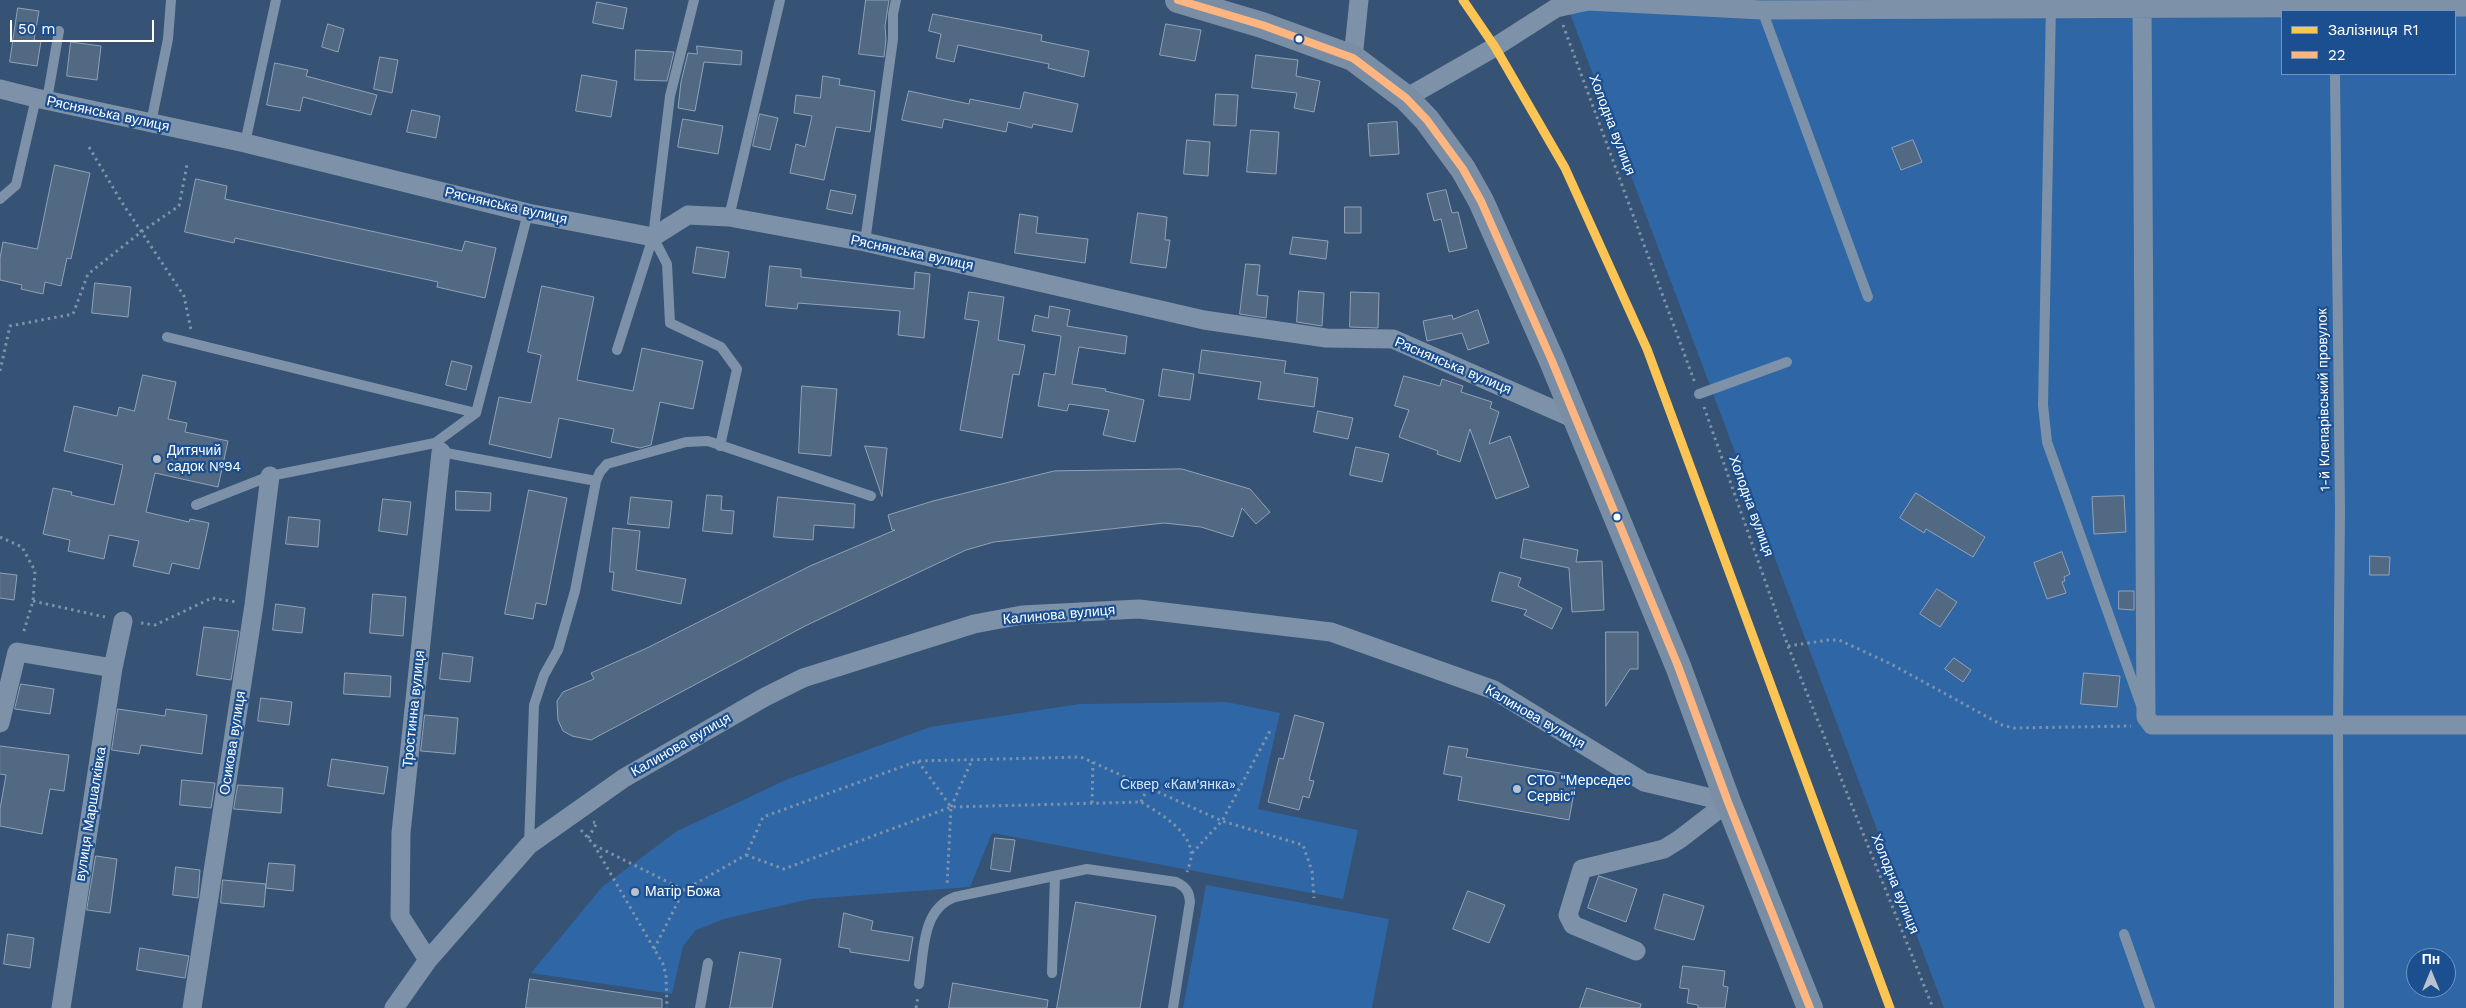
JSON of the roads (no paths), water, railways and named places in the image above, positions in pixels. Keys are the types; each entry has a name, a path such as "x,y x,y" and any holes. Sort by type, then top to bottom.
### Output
{"main road":[{"path":"1178,0 1262,25 1352,58 1406,98 1446,142 1481,201 1575,419 1678,666 1728,802 1810,1008"}],"street":[{"path":"1352,58 1358,0"},
{"path":"1406,98 1495,47 1554,4 1588,1 1762,10 2051,4 2466,7"},
{"path":"2142,4 2149,721 2338,725 2466,725"},
{"name":"Ряснянська вулиця","path":"0,89 245,143 528,213 658,234 688,215 729,217 866,242 1204,320 1326,338 1393,340 1575,419"},
{"name":"Тростинна вулиця","path":"428,960 400,916 401,833 438,447"},
{"name":"Осикова вулиця","path":"192,1008 254,605 270,476"},
{"name":"Калинова вулиця","path":"394,1008 428,960 529,845 624,778 765,697 803,678 974,624 1022,616 1117,610 1175,612 1330,632 1494,690 1644,782 1728,802"},
{"name":"вулиця Маршалківка","path":"61,1008 113,668 123,621"},
{"path":"0,723 18,652 113,668"},
{"path":"1636,951 1573,924 1569,920 1568,915 1582,869 1664,849 1680,840 1728,802"}],"lane":[{"path":"151,123 167,48 171,0"},
{"path":"245,143 276,0"},
{"path":"616,350 658,234 670,96 694,0"},
{"path":"729,217 780,0"},
{"path":"866,242 893,39 893,14 896,0"},
{"path":"2051,4 2044,405 2047,442 2149,721"},
{"path":"1762,10 1868,297"},
{"path":"0,199 16,185 59,31"},
{"name":"1-й Клепарівський провулок","path":"2335,75 2340,510 2338,725 2339,1008"},
{"path":"438,447 476,413 528,213"},
{"path":"658,234 667,264 670,323 721,347 738,369 720,446"},
{"path":"168,337 476,413"},
{"path":"1699,394 1787,362"},
{"path":"529,845 534,705 544,675 558,650 575,591 596,481 607,464 686,442 708,440 720,446 871,496"},
{"path":"196,505 270,476 438,447 596,481"},
{"path":"919,984 930,919 946,901 1087,869 1176,882 1184,886 1190,893 1173,1008"},
{"path":"1052,973 1055,876"},
{"path":"2124,934 2150,1008"},
{"path":"700,1008 708,963"}],"rail line":[{"name":"R1","path":"1463,0 1495,47 1565,168 1647,349 1890,1008"}],"place":[{"name":"Дитячий садок №94","path":"157,459"},
{"name":"СТО \"Мерседес Сервіс\"","path":"1517,789"},
{"name":"Матір Божа","path":"635,892"}],"park label":[{"name":"Сквер «Кам'янка»","path":"1178,785"}]}
